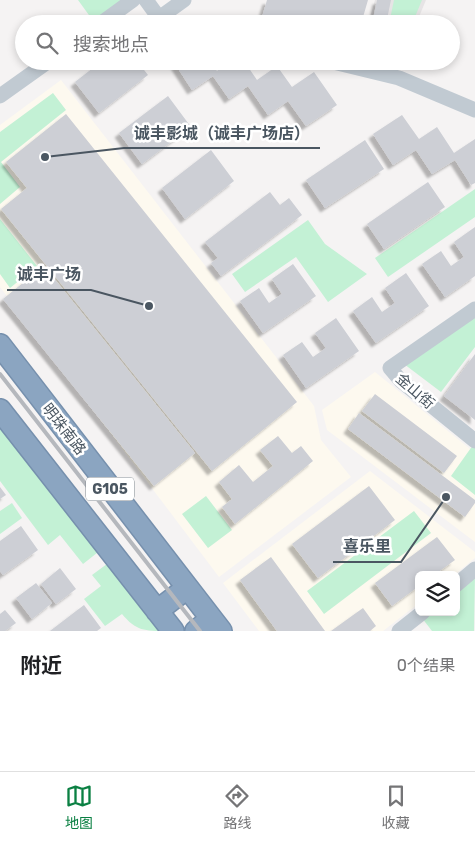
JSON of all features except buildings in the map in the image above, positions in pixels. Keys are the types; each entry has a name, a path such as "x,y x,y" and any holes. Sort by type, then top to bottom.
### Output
{"highway":[{"name":"明珠南路","path":"0,345 187,588 209,627"},
{"name":"G105","path":"0,410 173,631"},
{"path":"158,611 187,588"}],"street":[{"path":"112,15 133,0"},
{"path":"146,0 160,15"},
{"path":"170,15 184,0"},
{"path":"0,96 36,70"},
{"path":"366,70 400,78 475,110"},
{"name":"金山街","path":"475,309 390,368 402,381 475,441"},
{"path":"460,582 475,569"},
{"path":"399,631 418,616"}],"shaded area":[{"path":"375,0 426,0 420,15 371,15"},
{"path":"61,80 314,406 321,440 351,477 219,577 0,287 0,125"},
{"path":"375,372 475,453 475,542 327,430 322,410"},
{"path":"370,471 475,552 475,558 459,571 415,571 415,606 383,631 259,631 223,583"}],"green space":[{"path":"78,0 125,0 104,15 89,15"},
{"path":"394,0 422,0 416,15 391,15"},
{"path":"53,93 66,110 1,162 20,187 0,204 0,132"},
{"path":"475,189 475,217 388,277 375,258"},
{"path":"0,219 37,266 10,288 0,274"},
{"path":"308,220 325,244 367,274 328,302 296,257 245,292 232,274"},
{"path":"475,315 475,347 441,392 404,364"},
{"path":"0,419 102,549 83,564 60,535 48,545 0,481"},
{"path":"473,445 475,447 475,495 451,476"},
{"path":"206,496 232,530 208,548 182,514"},
{"path":"12,503 22,518 0,534 0,511"},
{"path":"414,511 431,533 324,614 307,591"},
{"path":"111,561 166,631 141,629 132,624 122,614 105,626 84,599 101,586 92,575"},
{"path":"475,575 474,631 432,631 422,618 424,616 460,616 460,588"}],"railway":[{"path":"0,374 200,631"}],"place":[{"name":"诚丰影城（诚丰广场店）","path":"45,157"},
{"name":"诚丰广场","path":"149,306"},
{"name":"喜乐里","path":"446,497"}]}
